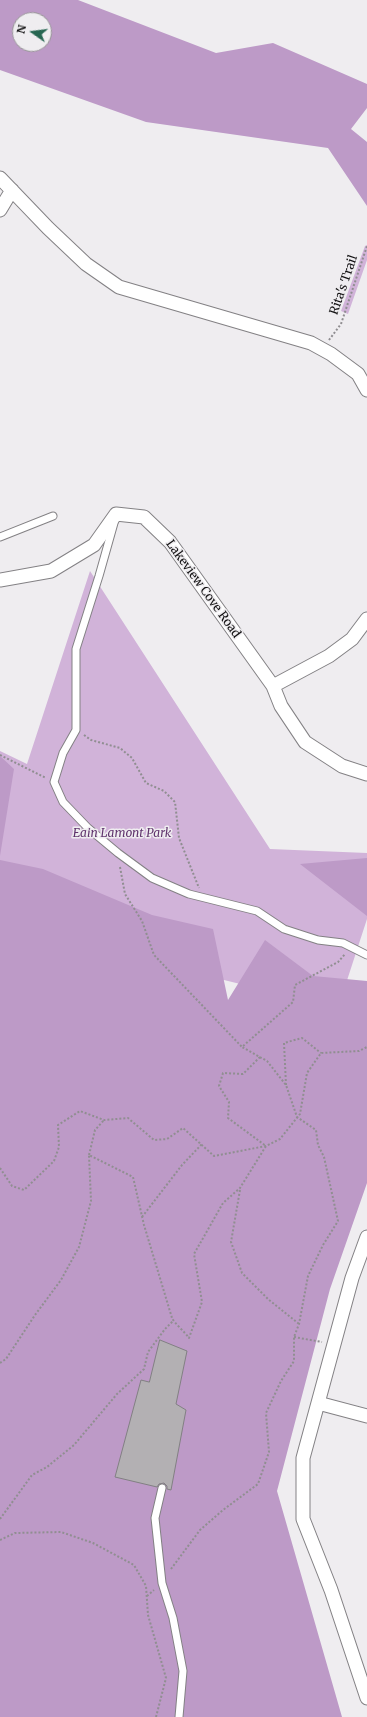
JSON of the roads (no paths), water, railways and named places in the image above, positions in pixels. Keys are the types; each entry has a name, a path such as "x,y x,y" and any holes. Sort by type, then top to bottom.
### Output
{"street":[{"path":"0,178 48,228 86,264 119,287 311,343 358,374 367,390"},
{"path":"0,210 12,190"},
{"path":"0,580 52,571 94,545 116,514"},
{"name":"Lakeview Cove Road","path":"116,514 144,517 170,542 273,686 281,706 305,742 342,766 367,774"},
{"path":"273,686 329,656 352,639 367,618"},
{"path":"367,1237 352,1278 303,1458 303,1519 331,1590 367,1698"},
{"path":"318,1403 367,1416"}],"lane":[{"path":"116,514 99,576 76,649 76,730 63,753 54,782 63,802 88,828 118,853 152,878 189,894 257,911 284,929 318,940 343,943 367,955"},
{"path":"0,537 53,516"},
{"path":"162,1488 156,1518 162,1583 173,1618 183,1671 179,1717"}],"park label":[{"name":"Eain Lamont Park","path":"122,834"}]}
